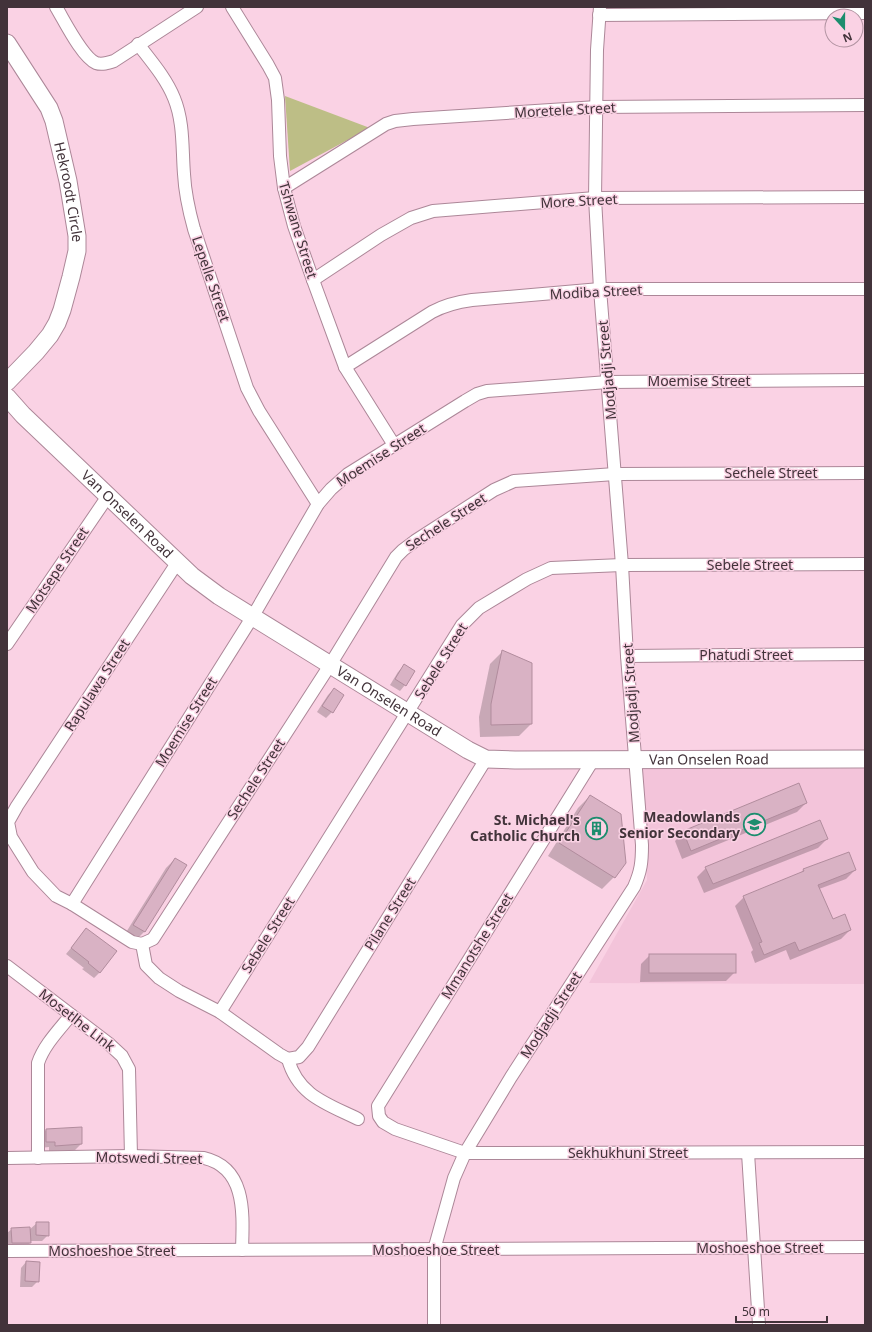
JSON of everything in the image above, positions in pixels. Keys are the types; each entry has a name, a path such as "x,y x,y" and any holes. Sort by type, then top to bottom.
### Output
{"street":[{"path":"56,7 81,49 95,63 105,64 114,61 197,7"},
{"name":"Tshwane Street","path":"232,7 275,78 278,100 280,156 284,188 294,226 345,367 394,445"},
{"path":"600,11 865,13"},
{"name":"Modjadji Street","path":"434,1325 434,1250 454,1178 465,1154 511,1077 634,887 640,874 642,862 622,565 600,289 595,198 600,11"},
{"name":"Hekroodt Circle","path":"7,43 40,93 51,114 58,134 65,166 77,236 71,277 57,323 50,335 36,352 7,382"},
{"name":"Lepelle Street","path":"138,44 167,84 174,99 181,127 184,176 190,214 247,388 258,411 318,504"},
{"name":"Moretele Street","path":"284,188 386,124 413,118 597,107 865,106"},
{"name":"More Street","path":"313,280 411,218 433,211 595,198 865,197"},
{"name":"Modiba Street","path":"345,367 432,312 453,302 600,289 865,289"},
{"name":"Moemise Street","path":"72,904 253,616 318,504 343,478 465,401 477,394 487,391 608,382 865,380"},
{"name":"Van Onselen Road","path":"7,397 23,415 177,563 199,582 330,665 468,750 486,759 865,759"},
{"name":"Sechele Street","path":"142,944 153,939 330,665 396,557 415,541 494,490 514,481 615,474 865,473"},
{"name":"Motsepe Street","path":"7,644 108,496"},
{"name":"Rapulawa Street","path":"17,806 177,563"},
{"name":"Sebele Street","path":"220,1012 462,625 479,608 527,579 551,568 622,565 865,564"},
{"name":"Phatudi Street","path":"627,656 865,654"},
{"name":"Pilane Street","path":"288,1059 299,1057 308,1047 486,759"},
{"name":"Mmanotshe Street","path":"396,1129 384,1122 379,1116 378,1106 593,760"},
{"path":"7,799 17,806 8,822 9,837 33,872 45,886 56,896 72,904 132,942 142,944 146,965 158,978 179,991 220,1012 278,1054 288,1059 291,1070 298,1082 312,1096 358,1119"},
{"name":"Mosetlhe Link","path":"7,966 108,1042 126,1062 129,1069 132,1156"},
{"path":"38,1158 38,1063 47,1045 71,1015"},
{"name":"Sekhukhuni Street","path":"396,1129 465,1154 865,1152"},
{"path":"748,1153 759,1325"},
{"name":"Motswedi Street","path":"7,1158 132,1156 204,1158 215,1160 230,1172 241,1200 243,1212 242,1250"},
{"name":"Moshoeshoe Street","path":"7,1251 865,1248"}],"shaded area":[{"name":"Meadowlands Senior Secondary","path":"641,768 865,769 865,984 589,983 647,880"}],"green space":[{"path":"285,96 370,128 290,171"}],"building":[{"path":"502,650 532,663 532,724 491,725 491,704"},
{"path":"404,664 415,671 406,686 395,679"},
{"path":"334,688 344,695 333,713 322,706"},
{"path":"799,783 807,803 691,851 683,831"},
{"name":"St. Michael's Catholic Church","path":"590,795 621,814 626,863 615,878 559,843"},
{"path":"820,820 828,839 713,884 705,867"},
{"path":"849,852 856,870 818,885 833,919 845,914 851,930 799,951 795,942 764,955 759,943 762,942 743,896 804,871 803,869"},
{"path":"175,858 187,865 145,932 133,925"},
{"path":"86,928 117,951 100,973 71,948"},
{"path":"649,954 736,954 736,973 649,973"},
{"path":"82,1127 82,1144 55,1146 55,1142 46,1142 46,1129"},
{"path":"36,1222 49,1222 49,1236 36,1235"},
{"path":"30,1227 31,1243 12,1243 11,1228"},
{"path":"26,1261 40,1262 39,1282 25,1281"}],"place":[{"name":"Meadowlands Senior Secondary","path":"755,825"},
{"name":"St. Michael's Catholic Church","path":"596,828"}]}
